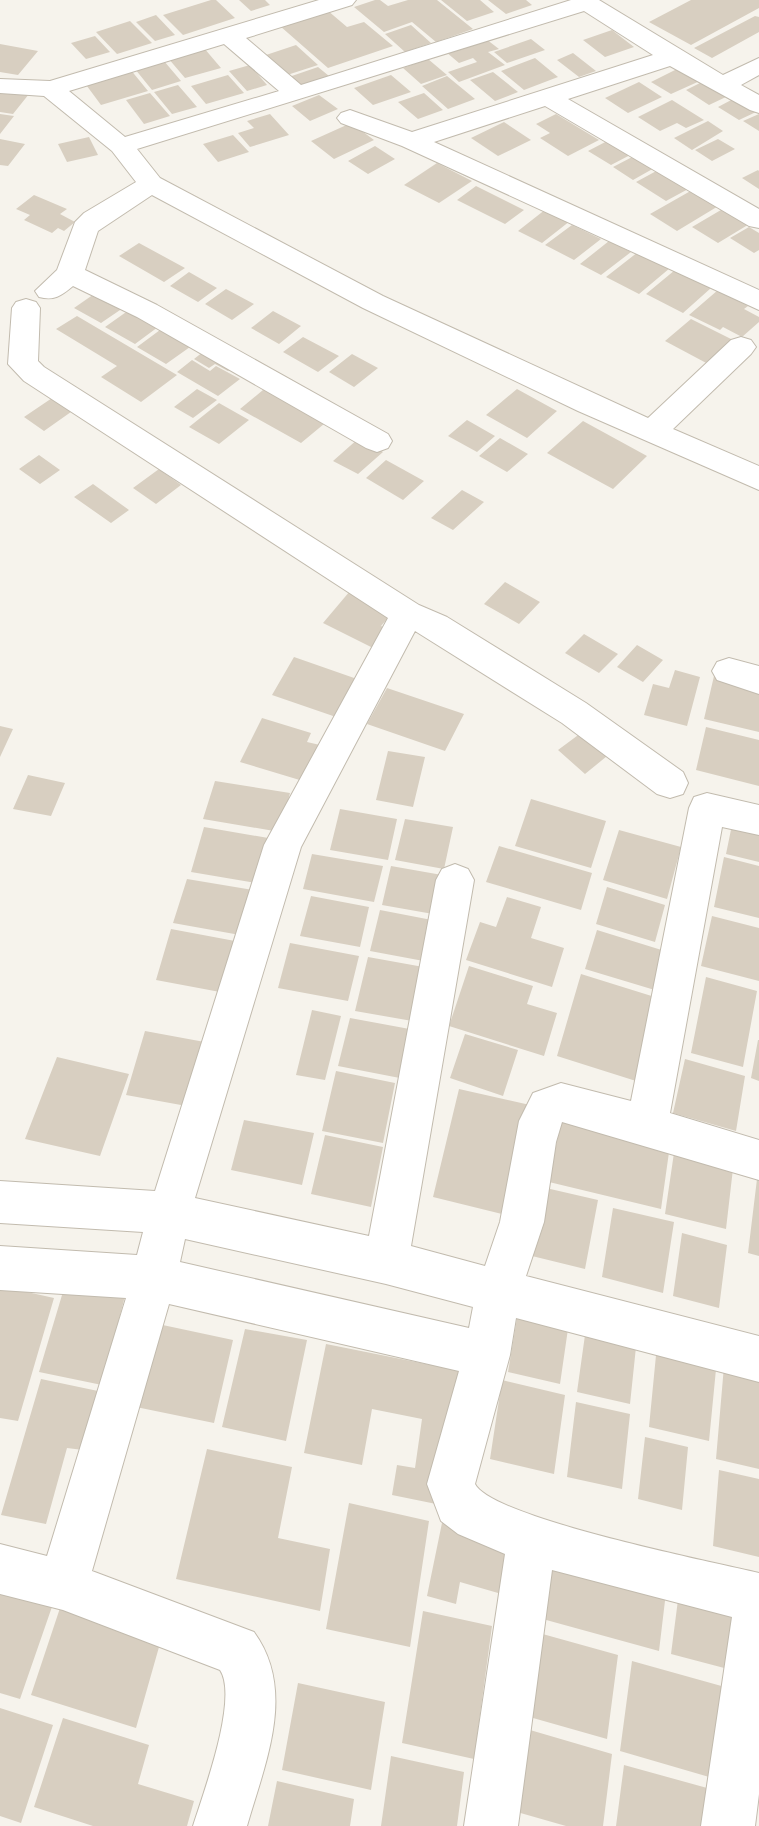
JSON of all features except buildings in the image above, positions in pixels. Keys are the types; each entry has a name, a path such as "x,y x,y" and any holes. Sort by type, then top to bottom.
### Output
{"street":[{"path":"0,86 51,89 344,0"},
{"path":"121,146 297,94 585,1 672,57 759,105"},
{"path":"228,35 297,94"},
{"path":"411,141 672,57"},
{"path":"723,85 759,65"},
{"path":"51,89 121,146 150,184 373,302 589,404 759,479"},
{"path":"545,96 759,220"},
{"path":"350,118 411,141 759,301"},
{"path":"150,184 94,219 85,228 70,274 13,307 23,365 407,614 435,626 574,713 670,783"},
{"path":"70,274 147,311 377,441"},
{"path":"652,430 741,347"},
{"path":"63,1585 154,1278 169,1214 283,845 407,614"},
{"path":"647,1126 708,808 759,820"},
{"path":"386,1262 455,880"},
{"path":"728,1826 759,1600 532,1540 482,1521 458,1505 451,1484 487,1355 499,1291 522,1222 540,1121 548,1107 561,1102 581,1106 759,1160"},
{"path":"0,1202 118,1208 169,1214 386,1262 759,1359"},
{"path":"0,1268 154,1278 487,1355"},
{"path":"491,1826 532,1540"},
{"path":"0,1569 63,1585 198,1638 236,1650 246,1664 251,1684 247,1735 220,1826"}]}
